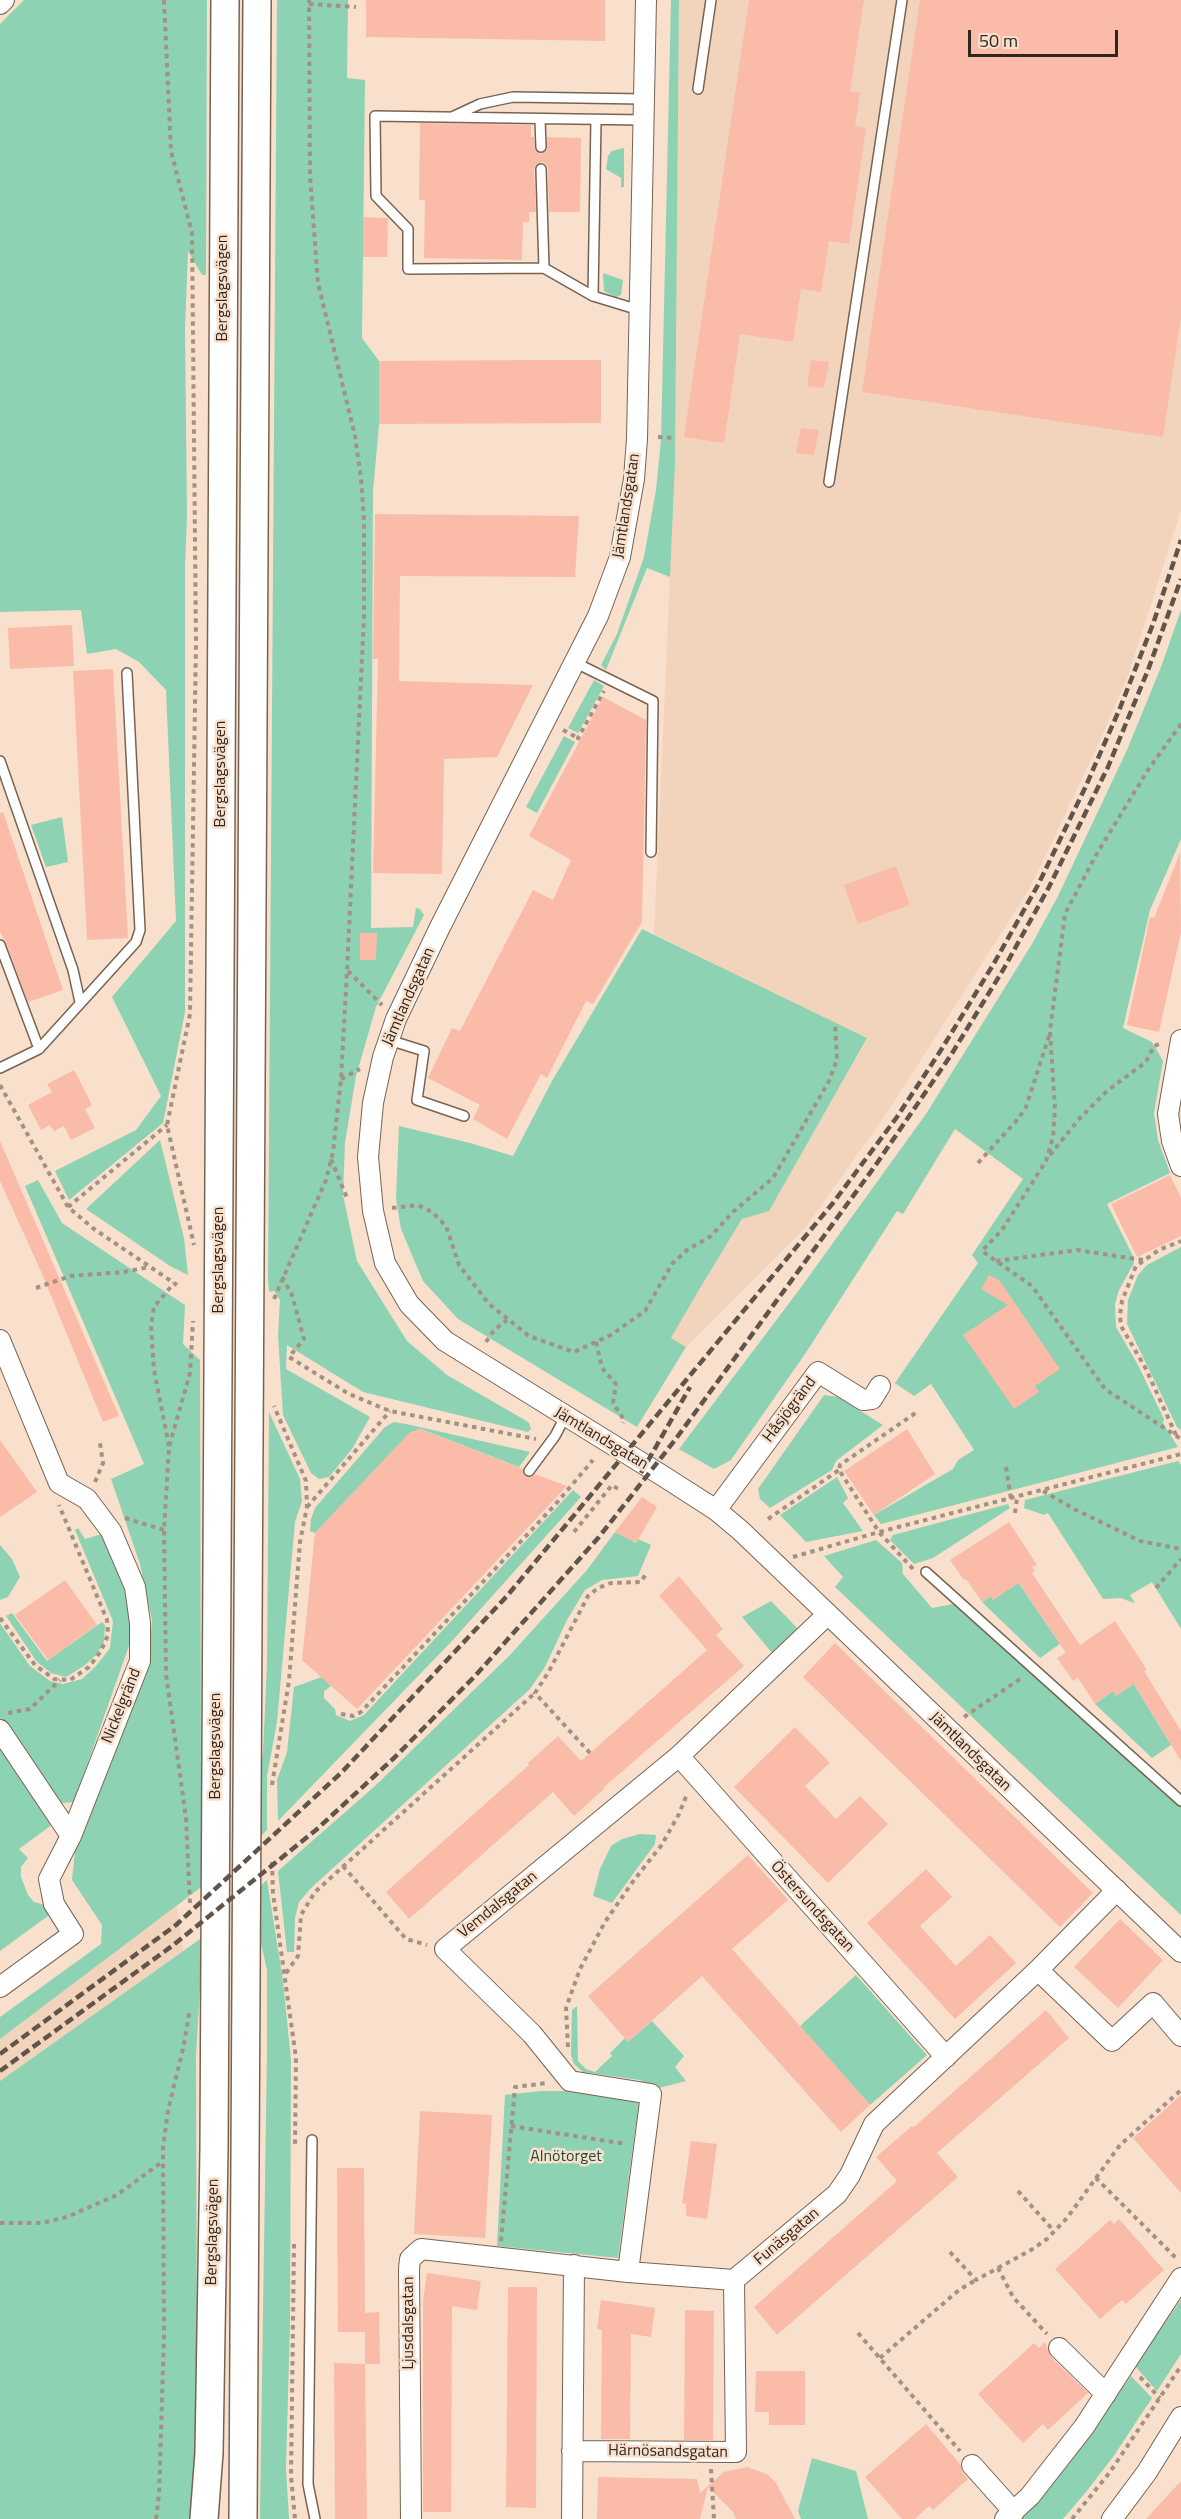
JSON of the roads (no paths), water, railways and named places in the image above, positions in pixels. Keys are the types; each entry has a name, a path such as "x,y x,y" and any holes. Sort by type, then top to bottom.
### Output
{"main road":[{"name":"Bergslagsvägen","path":"204,2519 209,2453 214,2149 225,0"},
{"name":"Bergslagsvägen","path":"243,2519 249,1835 257,0"}],"street":[{"path":"0,4 4,0"},
{"name":"Jämtlandsgatan","path":"646,0 637,439 634,480 620,557 598,616 576,663 440,927 396,1019 389,1040 373,1103 368,1157 373,1211 385,1263 409,1304 445,1341 716,1510 776,1564 1181,1952"},
{"path":"1181,1040 1168,1114 1172,1140 1181,1166"},
{"name":"Nickelgränd","path":"0,1340 59,1483 92,1504 111,1531 135,1587 140,1623 140,1661 70,1836 48,1879 54,1904 73,1934 0,1987"},
{"name":"Håsjögränd","path":"716,1510 818,1372 863,1400 872,1399 880,1386"},
{"name":"Vemdalsgatan","path":"628,2272 651,2094 570,2080 532,2034 445,1949 679,1756 828,1614"},
{"path":"0,1730 70,1836"},
{"name":"Östersundsgatan","path":"679,1756 946,2057"},
{"name":"Funäsgatan","path":"734,2280 837,2194 850,2175 874,2124 1038,1970 1117,1890"},
{"path":"1038,1970 1112,2041 1153,2003 1181,2036"},
{"name":"Ljusdalsgatan","path":"411,2519 410,2259 421,2249 574,2265"},
{"path":"572,2519 574,2265 628,2272 734,2280"},
{"path":"972,2465 1009,2515 1030,2496 1106,2394 1181,2278"},
{"name":"Härnösandsgatan","path":"572,2451 736,2452 734,2280"},
{"path":"1059,2348 1106,2394"},
{"path":"1112,2519 1147,2472 1181,2417"}],"lane":[{"path":"698,89 711,0"},
{"path":"830,482 902,0"},
{"path":"450,118 480,104 513,98 644,99"},
{"path":"639,310 593,296 543,268 408,268 408,229 376,196 375,116 643,120"},
{"path":"540,120 541,147"},
{"path":"593,296 597,120"},
{"path":"541,169 543,268"},
{"path":"576,663 653,702 651,852"},
{"path":"0,1068 39,1049 136,942 140,930 127,673"},
{"path":"0,761 73,970 80,1002"},
{"path":"0,945 39,1049"},
{"path":"389,1040 424,1051 417,1100 464,1116"},
{"path":"529,1471 555,1436 565,1417"},
{"path":"926,1572 1181,1801"},
{"path":"312,2140 308,2484 315,2519"}],"railway":[{"path":"0,2054 176,1925 342,1772 507,1596 833,1203 897,1117 941,1050 1038,885 1085,788 1120,708 1153,624 1181,540"},
{"path":"0,2071 172,1946 316,1830 395,1757 475,1676 599,1537 675,1440 875,1166 951,1055 1003,970 1049,887 1108,767 1148,670 1181,579"},
{"path":"641,1473 690,1387"}],"park label":[{"name":"Alnötorget","path":"566,2157"}]}
